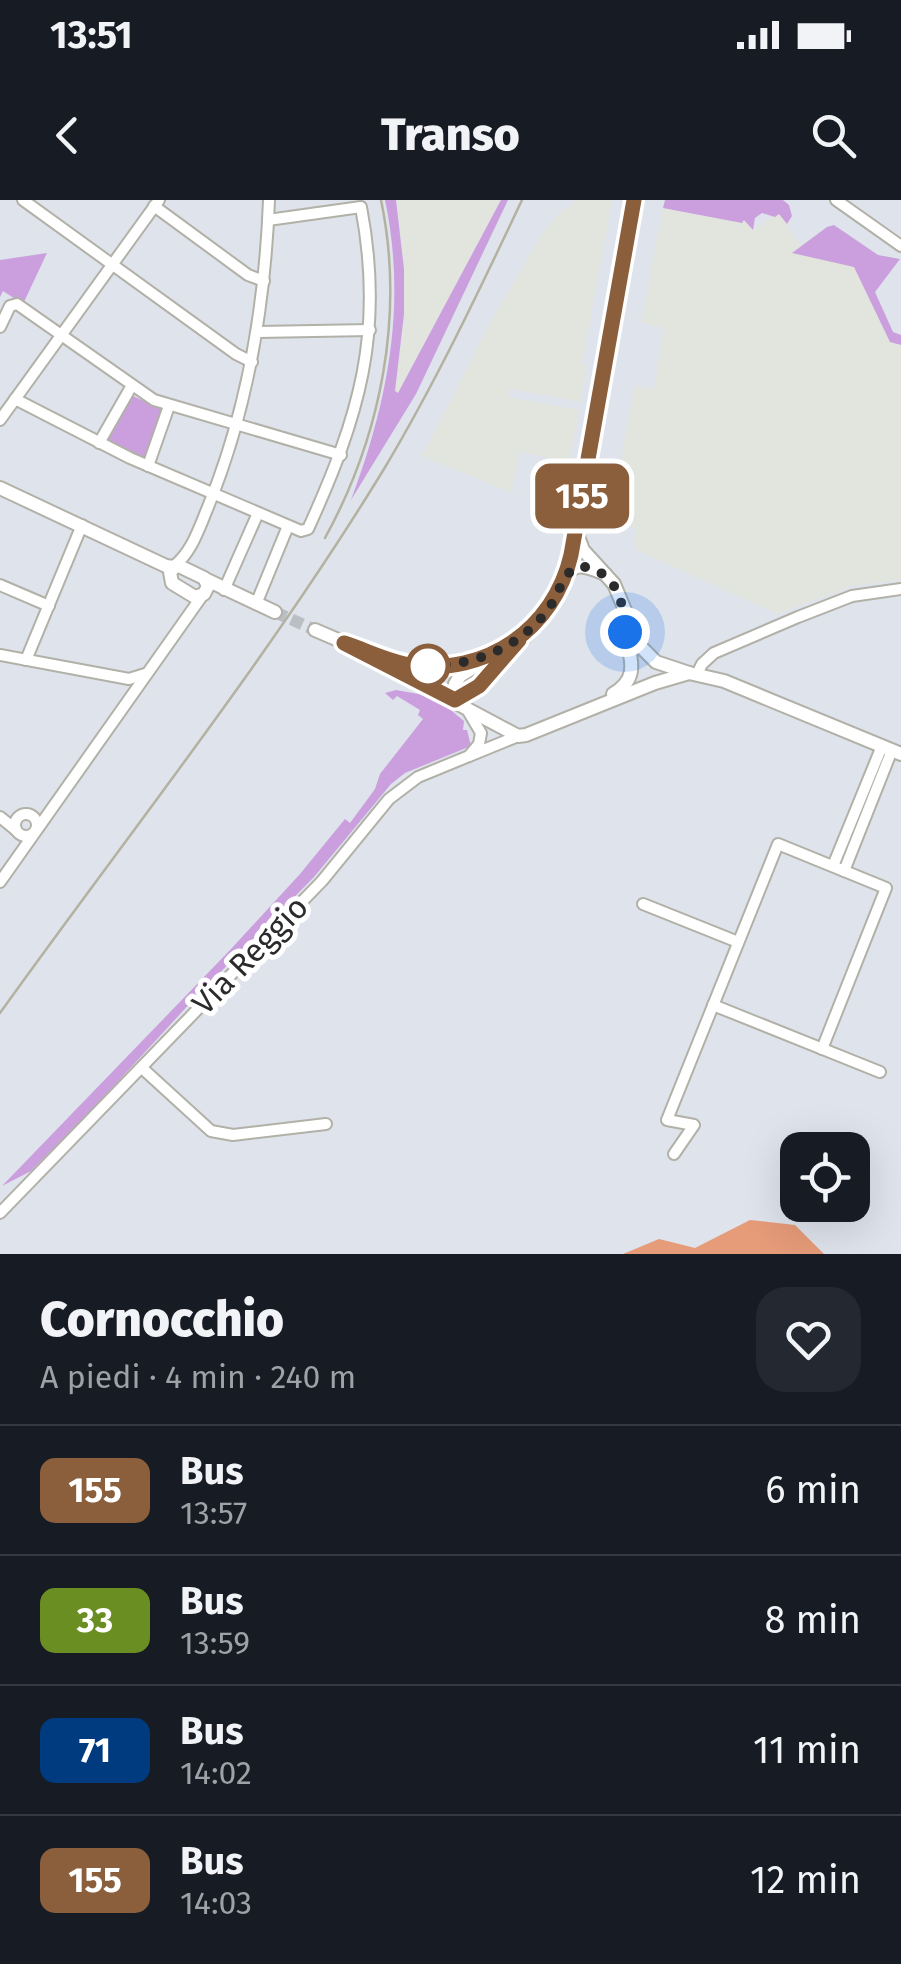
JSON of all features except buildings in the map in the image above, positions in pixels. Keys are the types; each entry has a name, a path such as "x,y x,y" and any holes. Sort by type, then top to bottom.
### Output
{"street":[{"path":"23,200 252,362"},
{"path":"224,590 195,594 170,580 170,572 189,550 236,425 258,332 269,200"},
{"path":"566,576 634,200"},
{"path":"836,200 901,246"},
{"path":"0,420 157,203 248,274 264,281"},
{"path":"15,399 148,466 302,532 308,529 341,455 364,374 370,330 362,206 268,220"},
{"path":"0,327 13,304 131,387 169,406 341,455"},
{"path":"258,332 370,330"},
{"path":"100,443 131,387"},
{"path":"148,466 169,406"},
{"path":"0,488 166,566 183,566 224,590 275,612"},
{"path":"224,590 258,513"},
{"path":"26,660 82,526"},
{"path":"256,604 288,526"},
{"path":"576,526 578,540 619,594 635,640 659,663 724,681 892,750 838,868"},
{"path":"189,550 190,571"},
{"path":"460,703 542,618 572,568 582,566 607,575"},
{"path":"180,612 208,586 204,578"},
{"path":"0,585 49,606"},
{"path":"315,630 518,736 655,683 694,674 714,653 798,616 858,595 901,589"},
{"path":"0,882 146,672 195,594"},
{"path":"591,709 622,688 632,676 624,613"},
{"path":"468,756 479,744 481,735 460,703 458,677 520,639"},
{"path":"344,643 392,661 421,666 458,663 491,654"},
{"path":"0,655 129,679 137,679 146,672"},
{"path":"129,679 134,682 133,691"},
{"name":"Via Reggio","path":"0,1213 320,884 388,799 421,776 518,736"},
{"path":"0,816 40,814 56,803"},
{"path":"19,855 16,820 26,814"},
{"path":"26,814 37,823 35,832"},
{"path":"0,816 16,832 26,836 35,832"},
{"path":"674,1154 694,1126 668,1120 778,844 886,888 822,1049"},
{"path":"643,904 738,942"},
{"path":"713,1005 880,1072"},
{"path":"142,1068 211,1131 234,1135 326,1124"}],"shaded area":[{"path":"385,200 396,200 404,269 404,314 395,391 398,393 501,200 508,200 416,394 351,500 375,426 390,352 394,277"},
{"path":"396,200 501,200 399,393 395,392 404,314 404,269"},
{"path":"577,200 612,200 582,364 587,366 581,402 510,389 508,397 579,410 570,462 519,452 512,493 422,456 494,315 544,231"},
{"path":"665,200 783,200 792,216 787,224 779,214 775,217 762,213 755,218 753,230 744,220 742,223 663,208"},
{"path":"789,205 792,216 787,225 800,245 834,225 878,255 900,259 875,292 893,332 901,335 901,580 853,586 777,614 636,550 636,528 607,523 616,461 621,461 634,386 654,389 663,328 641,323 663,208 742,223 743,219 753,230"},
{"path":"834,225 878,255 900,259 875,292 893,332 901,335 901,345 890,342 854,267 792,253"},
{"path":"47,253 23,304 3,291 0,297 0,260"},
{"path":"131,395 163,410 145,458 107,439"},
{"path":"396,690 435,697 464,721 463,730 467,730 471,746 405,773 391,784 314,877 100,1101 31,1171 2,1186 231,949 345,819 350,823 375,789 380,774 423,719 418,715 420,710 385,693"},
{"path":"750,1220 795,1225 824,1254 623,1254 659,1239 695,1248"}],"tunnel":[{"path":"275,612 315,630"}],"railway":[{"path":"325,538 361,458 383,374 390,287 381,200"},
{"path":"0,1013 246,677 339,540 421,403 522,200"}],"bus line":[{"name":"155","path":"519,640 479,686 455,700 344,643 405,664 463,662 519,640 550,608 571,555 634,200"}],"route":[{"path":"428,666 490,655 519,640 542,618 568,573 578,566 605,574 612,582 622,604 625,632"}]}
